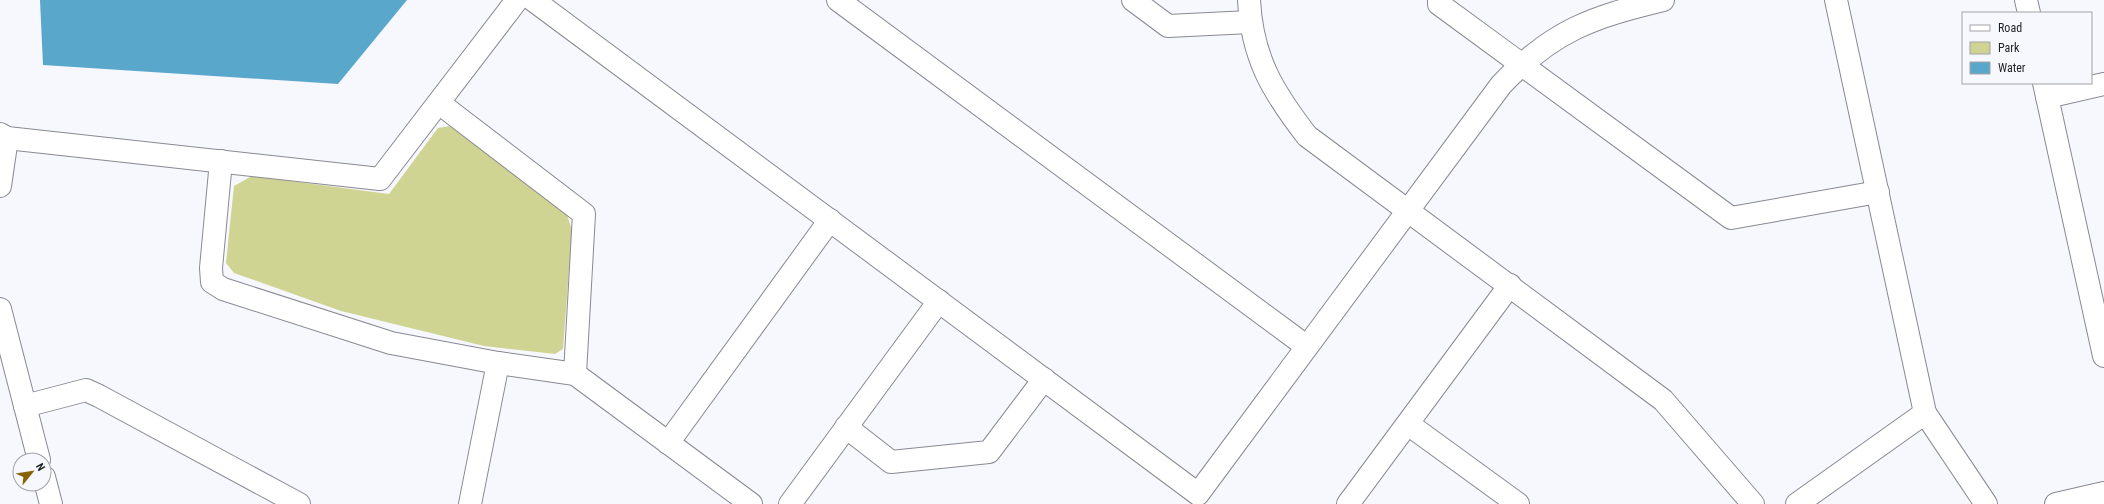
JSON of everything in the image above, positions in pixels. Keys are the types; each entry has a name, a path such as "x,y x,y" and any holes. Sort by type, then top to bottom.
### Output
{"street":[{"path":"0,186 3,136 380,179 439,104 517,0"},
{"path":"533,0 1198,494 1406,211 1502,85 1534,53 1571,29 1613,12 1663,0"},
{"path":"838,0 1306,346"},
{"path":"1133,0 1154,8 1168,26 1250,22"},
{"path":"1249,0 1250,22 1261,63 1281,103 1307,136 1406,211 1510,285 1663,400 1753,504"},
{"path":"1439,0 1439,4 1731,218 1878,192"},
{"path":"1836,0 1925,413 1986,504"},
{"path":"2026,0 2029,12"},
{"path":"2104,84 2046,90 2104,356"},
{"path":"439,104 584,214 575,374"},
{"path":"221,161 211,268 212,282 223,289 391,343 498,363 575,374 751,504"},
{"path":"668,443 830,220"},
{"path":"1348,504 1510,285"},
{"path":"790,504 939,301"},
{"path":"0,309 38,452"},
{"path":"470,504 498,363"},
{"path":"846,427 891,462 989,452 1044,379"},
{"path":"25,406 86,390 299,504"},
{"path":"1797,504 1925,413"},
{"path":"1408,424 1518,504"},
{"path":"48,492 51,504"},
{"path":"2056,504 2104,493"}],"green space":[{"path":"450,126 566,212 572,230 563,349 555,354 484,346 341,311 234,273 226,263 234,186 252,176 389,194 438,128"}],"water":[{"path":"40,0 407,0 338,84 43,65"}]}
